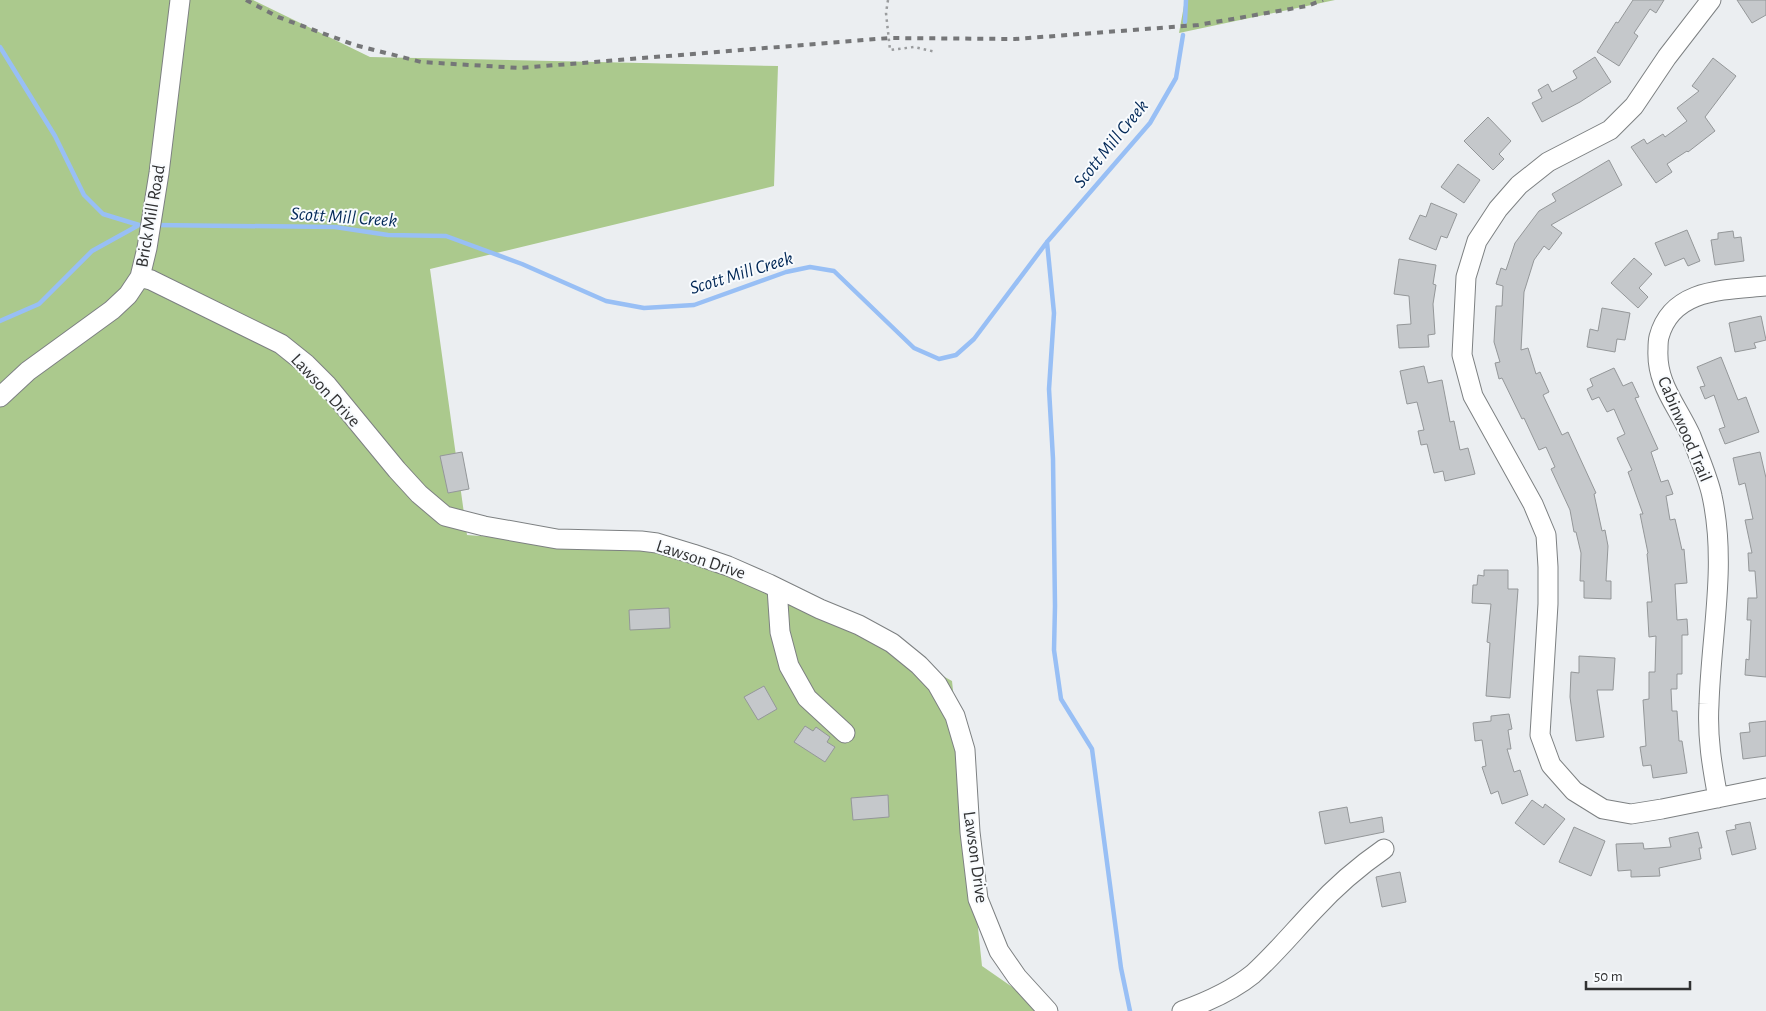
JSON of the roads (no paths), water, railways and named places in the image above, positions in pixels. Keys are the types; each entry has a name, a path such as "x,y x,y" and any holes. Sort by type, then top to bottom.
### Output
{"street":[{"name":"Brick Mill Road","path":"0,397 28,371 112,310 128,295 140,277 152,216 180,0"},
{"path":"1710,0 1667,57 1634,106 1610,130 1548,162 1519,185 1498,209 1477,241 1466,277 1462,355 1474,396 1533,504 1546,535 1548,604 1540,735 1551,765 1574,791 1603,809 1631,814 1766,788"},
{"name":"Lawson Drive","path":"140,277 151,280 281,344 306,364 327,385 419,494 445,516 484,526 557,539 657,543 728,566 820,610 859,625 892,643 919,665 937,684 954,716 965,750 970,832 978,899 999,951 1017,977 1048,1011"},
{"name":"Cabinwood Trail","path":"1718,798 1709,750 1709,704 1718,603 1719,553 1712,496 1690,436 1664,386 1657,362 1658,338 1669,315 1687,300 1709,291 1766,286"},
{"path":"777,588 780,632 789,666 807,698 845,733"},
{"path":"1182,1011 1218,997 1252,975 1348,877 1384,849"}],"waterway":[{"name":"Scott Mill Creek","path":"1185,22 1186,0"},
{"name":"Scott Mill Creek","path":"154,225 335,227 388,235 446,236 522,264 606,301 644,308 694,305 786,272 810,267 834,271 914,348 939,359 956,355 974,339 1047,242 1150,123 1176,78 1183,35"},
{"path":"0,47 55,136 84,195 103,214 139,225"},
{"name":"Scott Mill Creek","path":"0,321 39,304 92,251 139,225 146,225"},
{"path":"1047,242 1054,313 1049,389 1053,459 1054,650 1061,699 1092,749 1121,968 1130,1011"}],"railway":[{"path":"246,0 278,17 355,45 421,62 520,68 889,38 1015,39 1198,25 1307,6 1323,0"}]}
